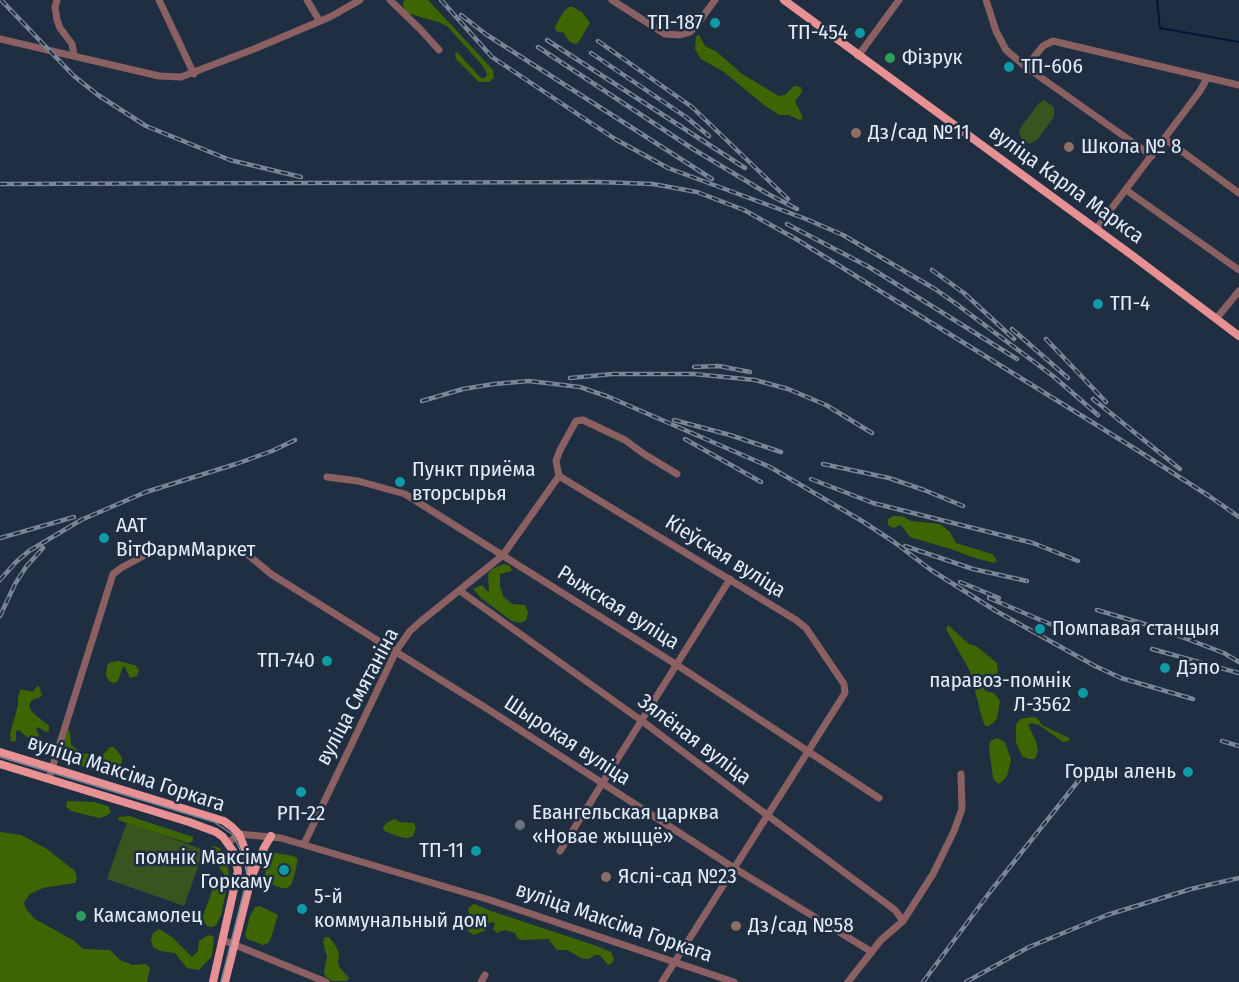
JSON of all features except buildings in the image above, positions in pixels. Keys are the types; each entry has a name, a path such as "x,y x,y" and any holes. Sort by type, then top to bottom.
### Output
{"main road":[{"name":"вуліца Карла Маркса","path":"784,0 1239,336"},
{"name":"вуліца Максіма Горкага","path":"0,753 224,821 239,834"},
{"name":"вуліца Максіма Горкага","path":"0,764 216,832 239,834"},
{"name":"вуліца Максіма Горкага","path":"216,832 228,843"},
{"path":"239,834 247,854 251,879"},
{"path":"225,982 251,879 271,836"},
{"path":"213,982 238,871 233,851 228,843"}],"street":[{"path":"159,0 194,74"},
{"path":"307,0 319,20"},
{"path":"0,39 174,78 194,74 330,17 360,0"},
{"path":"390,0 439,50"},
{"path":"612,0 665,34 680,35 690,32 715,0"},
{"path":"858,56 899,0"},
{"path":"986,0 1000,41 1006,50 1026,67 1152,156"},
{"path":"54,2 60,28 72,44 74,55"},
{"path":"1026,67 1043,46 1053,41 1239,86"},
{"path":"1096,229 1165,139 1207,78"},
{"path":"1165,139 1239,193"},
{"path":"1126,190 1239,270"},
{"path":"1216,319 1239,291"},
{"path":"559,476 556,461 560,450 576,421 583,420 626,440 677,474"},
{"name":"вуліца Смятаніна","path":"304,844 396,651 410,631 420,622 503,555 559,476"},
{"name":"Кіеўская вуліца","path":"559,476 730,579 806,628 844,684 845,693 807,751"},
{"name":"Рыжская вуліца","path":"327,477 358,481 405,494 677,664 879,798"},
{"path":"49,778 113,574 156,549"},
{"name":"Шырокая вуліца","path":"247,554 271,574 396,651 734,868 872,952"},
{"path":"560,851 730,579"},
{"name":"Зялёная вуліца","path":"460,591 642,721 895,910 903,921"},
{"path":"662,982 807,751"},
{"path":"848,982 881,940 903,921 933,874 962,809 961,774"},
{"name":"вуліца Максіма Горкага","path":"228,843 239,834 271,836 304,844 490,900 734,982"},
{"path":"223,940 326,982"}],"green space":[{"path":"405,0 428,0 493,70 494,78 489,82 479,82 456,59 455,54 457,52 481,78 485,78 487,74 482,65 447,26 407,13 404,9"},
{"path":"569,7 582,12 590,23 578,43 574,44 564,33 556,31 555,27 564,11"},
{"path":"699,35 705,46 717,52 742,74 779,96 785,95 794,86 801,87 802,92 795,101 803,118 800,120 788,115 779,115 724,72 701,59 695,49 696,36"},
{"path":"1044,100 1054,107 1054,117 1037,140 1029,144 1021,138 1019,133 1021,127 1038,104"},
{"path":"893,516 902,516 911,521 940,524 950,532 956,543 992,554 997,560 994,563 975,558 910,537 901,525 893,528 888,525 888,519"},
{"path":"504,564 510,566 512,571 500,574 500,586 503,596 512,604 525,605 528,613 526,620 521,623 512,621 481,598 473,589 482,585 489,593 488,574 492,569"},
{"path":"948,625 969,644 976,646 997,663 998,672 993,678 985,680 983,685 985,691 994,693 1000,701 997,719 989,726 985,726 970,671 946,629"},
{"path":"118,661 135,665 139,670 137,676 130,678 123,667 118,681 113,683 109,681 106,676 107,666 109,663"},
{"path":"39,686 42,695 31,701 29,706 32,712 49,726 49,731 46,732 38,727 36,730 39,736 33,738 27,737 19,730 16,731 16,740 11,741 10,734 21,689 33,692"},
{"path":"1037,718 1042,725 1069,738 1069,741 1063,742 1039,725 1031,723 1028,725 1038,751 1035,759 1022,756 1016,742 1016,725 1020,719"},
{"path":"68,729 71,745 82,753 102,756 110,747 114,747 122,757 121,768 116,773 107,775 63,760 60,755 61,745 65,730"},
{"path":"997,738 1005,742 1011,760 1007,776 998,784 993,778 989,749 990,741"},
{"path":"67,801 94,802 108,806 111,812 99,818 71,811 66,807"},
{"path":"129,816 193,837 193,841 188,843 118,820 119,817"},
{"path":"395,819 400,822 414,823 416,828 413,836 400,837 384,831 383,827"},
{"path":"127,822 204,850 184,906 107,879"},
{"path":"0,832 21,835 47,849 75,871 77,879 75,883 43,888 30,894 24,902 26,909 35,919 73,940 83,949 110,950 120,960 133,965 146,964 150,968 147,982 0,982"},
{"path":"213,846 220,848 227,860 229,877 221,915 213,927 207,926 202,919 216,880 223,881 225,876 209,851"},
{"path":"271,854 294,856 298,859 291,885 287,888 271,884 264,877"},
{"path":"474,904 594,945 611,952 614,959 608,965 600,955 583,959 567,950 557,950 548,939 522,940 517,938 515,933 505,930 497,933 493,930 495,924 493,922 489,923 486,930 474,935 466,926 470,919 468,908"},
{"path":"260,906 278,915 271,938 263,945 247,939 245,935 250,916 255,907"},
{"path":"159,929 172,937 192,957 198,951 199,941 208,935 214,937 212,956 199,970 187,968 175,953 160,951 153,947 151,940 153,933"},
{"path":"325,937 329,937 339,953 338,963 349,978 347,981 332,981 325,976 327,957 323,942"}],"waterway":[{"path":"1157,0 1160,28 1239,42"}],"tram line":[{"path":"0,757 214,822 232,834 247,868 246,883 221,982"}],"railway":[{"path":"1,0 74,76 98,95 146,126 230,160 301,177"},
{"path":"441,0 492,57 615,139 668,168 843,235 955,303 1053,376 1098,415"},
{"path":"461,15 487,35 712,179"},
{"path":"547,40 745,168"},
{"path":"598,41 692,107 788,199"},
{"path":"538,47 693,149 797,209"},
{"path":"591,53 686,117 709,136"},
{"path":"0,184 598,182 653,184 697,192 744,210 796,239 1137,450 1239,517"},
{"path":"787,224 869,267 1017,359"},
{"path":"932,270 964,293 1014,339"},
{"path":"1012,329 1068,378"},
{"path":"1046,339 1106,402"},
{"path":"694,367 719,366 750,372"},
{"path":"570,378 613,374 694,374 755,380 788,389 826,405 872,433"},
{"path":"422,401 463,389 529,381 580,387 609,397 770,467 862,521 931,570 996,611 1095,666 1121,678 1193,699"},
{"path":"1093,399 1180,469"},
{"path":"674,420 781,452"},
{"path":"685,439 761,482"},
{"path":"0,580 29,551 81,520 146,492 236,464 295,440"},
{"path":"823,464 889,478 963,506"},
{"path":"811,479 873,503 1033,543 1078,561"},
{"path":"0,538 74,517"},
{"path":"905,546 973,569 1027,581"},
{"path":"0,616 15,584 43,548"},
{"path":"960,582 999,598"},
{"path":"989,598 1050,624 1080,631"},
{"path":"1097,610 1158,628 1224,653 1239,662"},
{"path":"1152,649 1239,673"},
{"path":"1222,741 1239,746"},
{"path":"923,982 990,892 1079,780"},
{"path":"966,982 1029,947 1107,915 1191,889 1239,878"}],"place":[{"name":"ТП-187","path":"715,23"},
{"name":"ТП-454","path":"860,33"},
{"name":"Фізрук","path":"890,58"},
{"name":"ТП-606","path":"1009,67"},
{"name":"Дз/сад №11","path":"856,133"},
{"name":"Школа № 8","path":"1069,147"},
{"name":"ТП-4","path":"1098,304"},
{"name":"Пункт приёма вторсырья","path":"400,482"},
{"name":"ААТ ВітФармМаркет","path":"104,538"},
{"name":"Помпавая станцыя","path":"1040,629"},
{"name":"ТП-740","path":"327,661"},
{"name":"Дэпо","path":"1165,668"},
{"name":"паравоз-помнік Л-3562","path":"1083,693"},
{"name":"Горды алень","path":"1188,772"},
{"name":"РП-22","path":"301,792"},
{"name":"Евангельская царква «Новае жыццё»","path":"520,825"},
{"name":"ТП-11","path":"476,851"},
{"name":"помнік Максіму Горкаму","path":"284,870"},
{"name":"Яслі-сад №23","path":"606,877"},
{"name":"5-й коммунальный дом","path":"302,909"},
{"name":"Камсамолец","path":"81,916"},
{"name":"Дз/сад №58","path":"736,926"}]}
